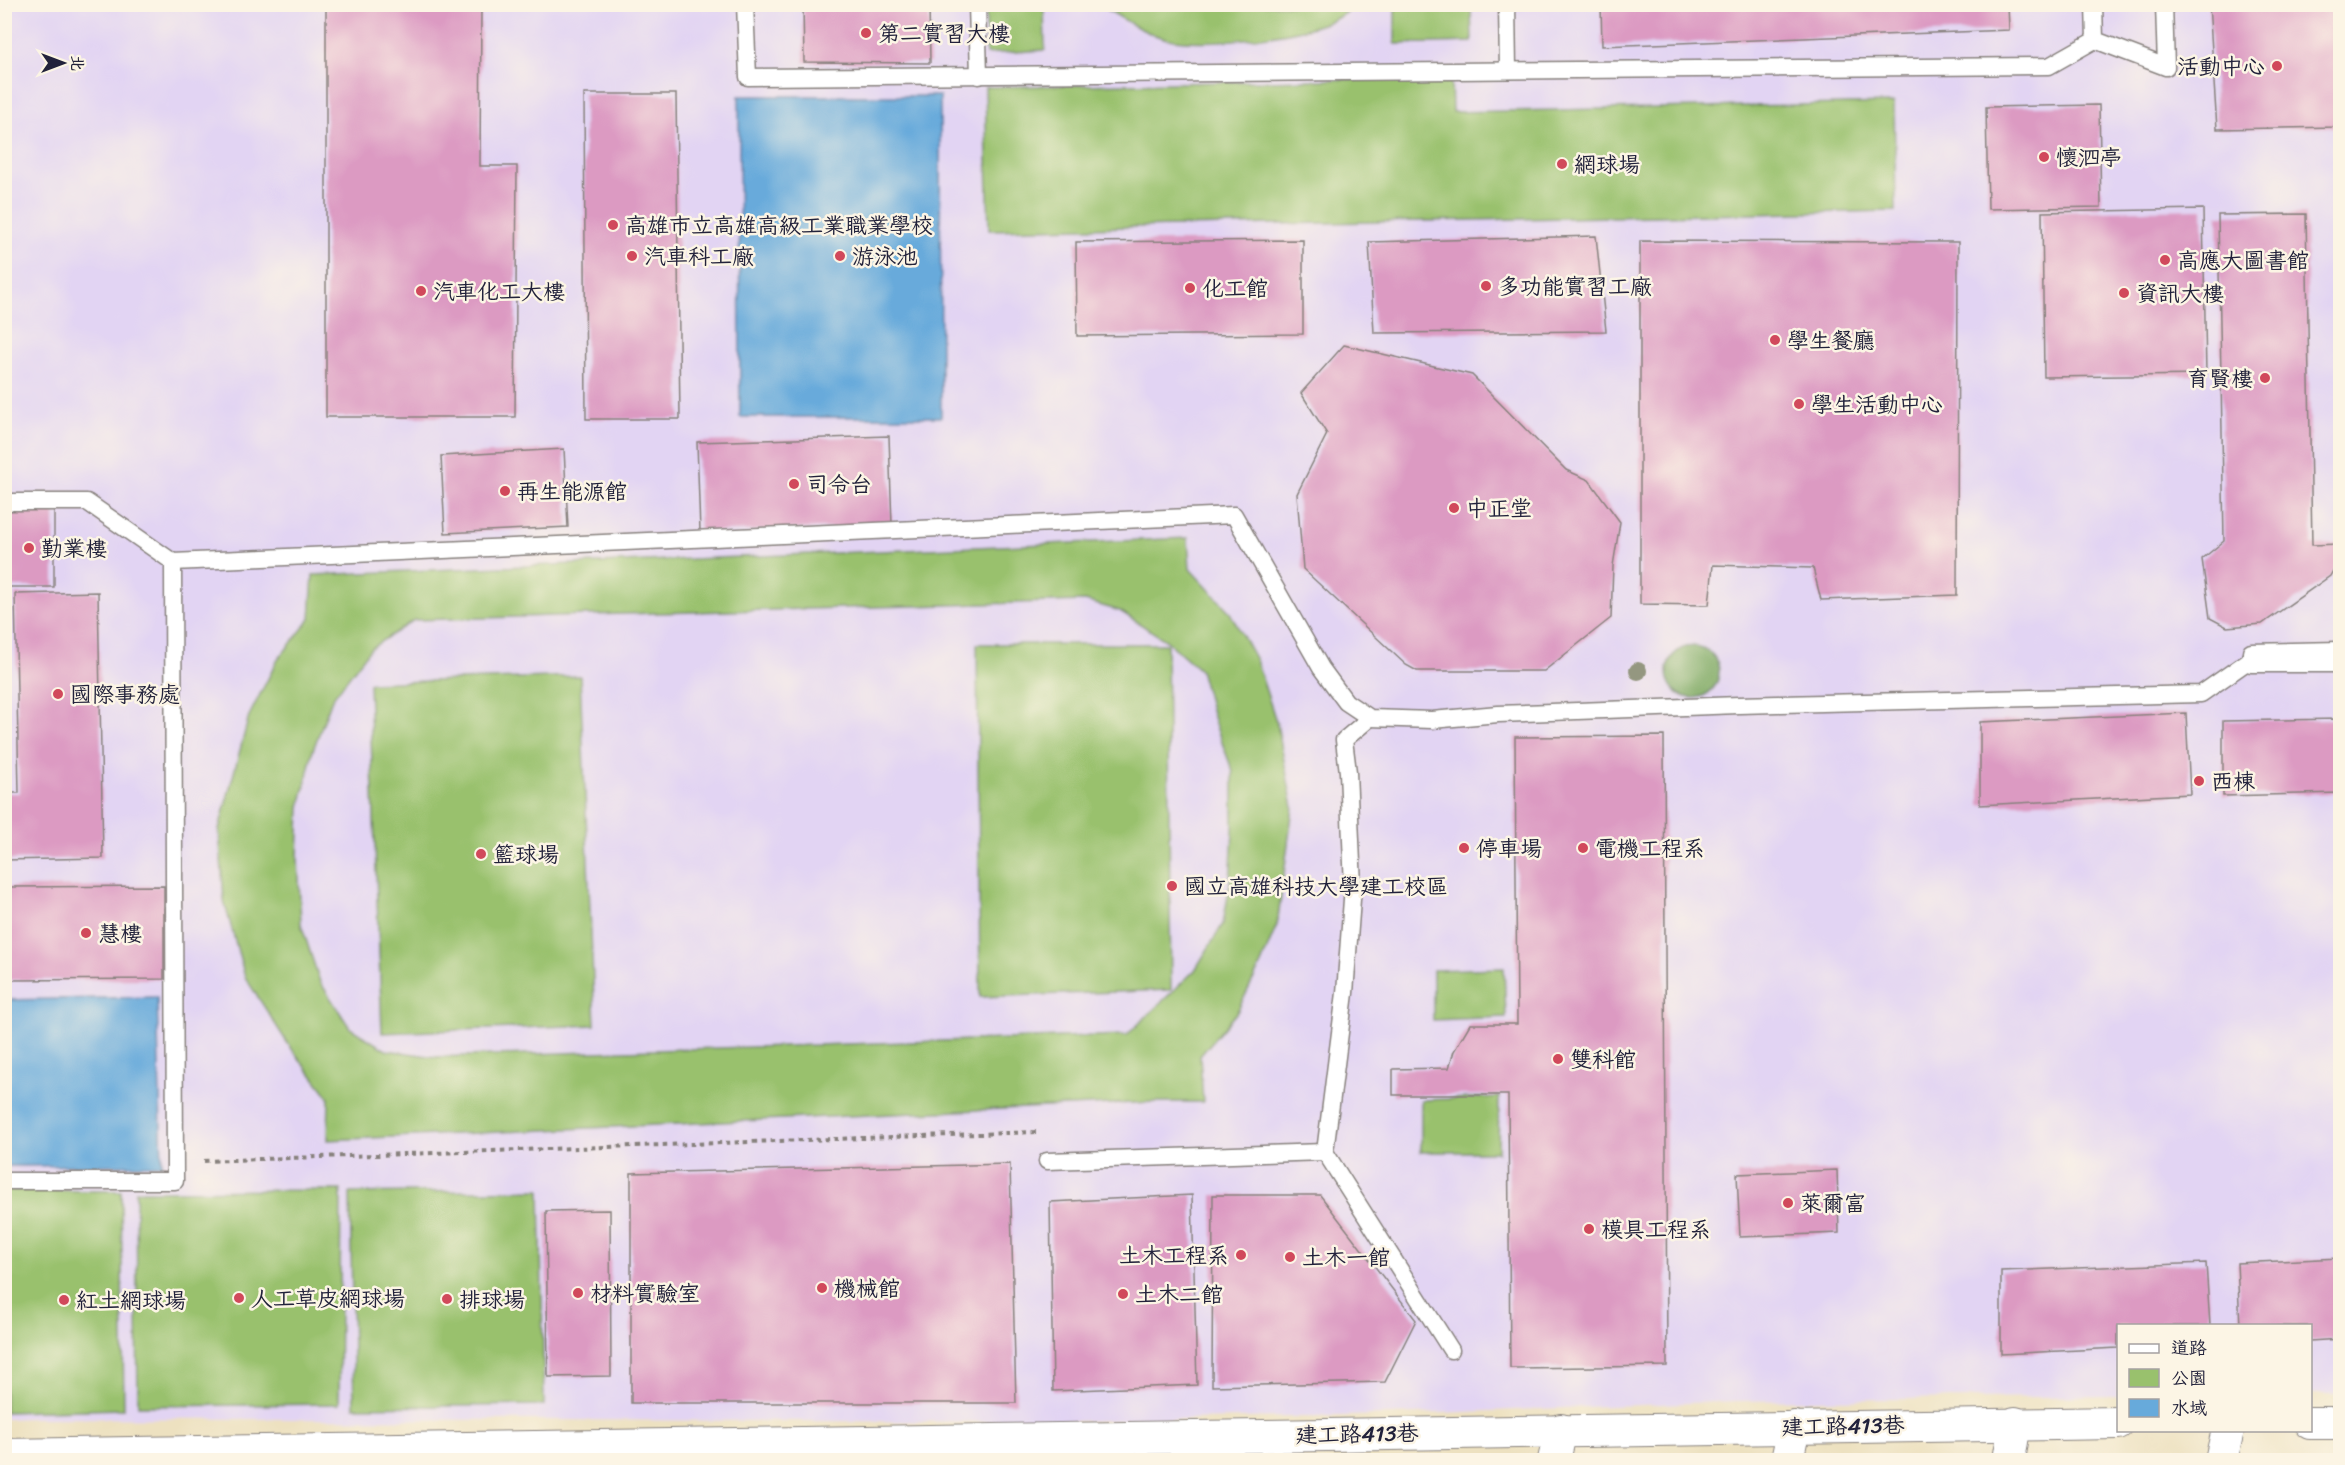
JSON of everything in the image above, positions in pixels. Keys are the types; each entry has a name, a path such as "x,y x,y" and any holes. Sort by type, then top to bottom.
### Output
{"street":[{"path":"2009,1461 2015,1423"},
{"name":"建工路413巷","path":"8,1457 1279,1448 1561,1430 2117,1423"},
{"path":"2312,1423 2340,1423"},
{"path":"1787,1461 1794,1427"},
{"path":"1554,1461 1561,1430"},
{"path":"2221,1461 2228,1432"}],"lane":[{"path":"746,4 748,77 2049,66 2095,40"},
{"path":"977,4 979,76"},
{"path":"1507,4 1508,70"},
{"path":"2094,4 2095,40"},
{"path":"2095,40 2166,67 2164,4"},
{"path":"4,502 87,502 172,562 1234,515 1321,668 1346,702 1370,718 1432,720 1498,714 1739,705 2201,694 2251,659"},
{"path":"4,1181 175,1181 172,562"},
{"path":"2340,650 2251,652 2251,664 2340,664"},
{"path":"1370,718 1344,740 1348,772 1353,886 1345,993 1324,1152 1451,1350"},
{"path":"1047,1161 1324,1152"}],"path":[{"path":"175,1162 1044,1132"}],"shaded area":[{"name":"國立高雄科技大學建工校區","path":"5,5 2340,5 2340,1394 2312,1394 2312,1324 2117,1324 2117,1396 1736,1401 1388,1415 1028,1422 5,1419"}],"green space":[{"path":"986,5 1044,5 1045,50 986,54"},
{"path":"1100,5 1356,5 1337,18 1302,30 1257,38 1191,41 1174,40 1155,35"},
{"path":"1395,5 1471,5 1472,42 1395,44"},
{"path":"1451,77 1452,112 1894,103 1896,211 989,230 985,87"},
{"path":"1188,538 1190,569 1229,611 1256,660 1277,724 1293,807 1277,925 1237,1012 1200,1056 1203,1102 1155,1102 328,1140 329,1097 288,1044 245,977 224,901 219,829 249,716 277,661 310,619 313,575","holes":["1085,601 1120,611 1167,641 1200,670 1215,724 1233,772 1230,884 1223,924 1195,970 1127,1035 436,1057 386,1050 350,1028 320,982 301,924 298,858 300,807 313,750 332,699 371,648 414,620"]},
{"path":"977,644 1167,644 1171,990 980,997"},
{"path":"1693,646 1707,650 1715,658 1719,672 1715,686 1707,694 1693,698 1679,694 1671,686 1667,672 1671,658 1679,650"},
{"name":"籃球場","path":"580,676 595,1025 382,1033 369,683"},
{"path":"1504,968 1506,1017 1433,1020 1433,970"},
{"path":"1499,1097 1498,1152 1421,1152 1421,1100"},
{"name":"紅土網球場","path":"5,1190 121,1191 124,1409 5,1412"},
{"name":"人工草皮網球場","path":"341,1190 339,1404 138,1406 136,1191"},
{"name":"排球場","path":"540,1190 544,1405 354,1407 350,1193"}],"water":[{"name":"游泳池","path":"739,96 940,96 941,417 740,417"},
{"path":"157,997 162,1165 5,1166 5,1000"}],"building":[{"name":"第二實習大樓","path":"803,4 929,4 930,63 804,62"},
{"path":"1601,4 2008,4 2009,30 1602,46"},
{"name":"活動中心","path":"2209,4 2340,4 2340,127 2217,129"},
{"name":"汽車化工大樓","path":"326,5 481,5 480,166 517,166 515,417 326,417"},
{"name":"汽車科工廠","path":"584,94 676,94 680,419 586,419"},
{"name":"懷泗亭","path":"2099,105 2101,207 1988,209 1986,107"},
{"name":"資訊大樓","path":"2203,209 2206,375 2044,377 2042,212"},
{"name":"育賢樓","path":"2306,214 2312,545 2340,544 2340,558 2330,576 2262,624 2227,627 2210,618 2202,559 2224,541 2218,215"},
{"name":"多功能實習工廠","path":"1596,236 1606,331 1374,333 1369,242"},
{"name":"化工館","path":"1303,240 1303,334 1077,336 1076,242"},
{"name":"學生活動中心","path":"1640,241 1958,242 1957,595 1821,600 1813,568 1713,565 1709,605 1640,604"},
{"name":"中正堂","path":"1344,345 1472,375 1566,470 1589,480 1620,522 1613,566 1611,618 1544,671 1417,671 1406,665 1303,569 1297,494 1327,434 1301,393"},
{"name":"司令台","path":"889,436 892,526 700,532 697,442"},
{"name":"再生能源館","path":"564,449 568,527 445,533 441,456"},
{"name":"勤業樓","path":"5,508 54,508 54,587 5,587"},
{"name":"國際事務處","path":"98,592 103,858 4,860 4,793 19,793 15,594"},
{"path":"2186,713 2190,794 1980,805 1980,722"},
{"path":"2340,719 2340,793 2223,796 2223,721"},
{"name":"雙科館","path":"1664,736 1667,1366 1510,1368 1508,1095 1393,1095 1393,1069 1449,1068 1454,1051 1470,1024 1517,1024 1515,737"},
{"name":"慧樓","path":"164,886 164,979 8,980 8,887"},
{"name":"機械館","path":"1010,1164 1016,1403 631,1403 631,1173"},
{"name":"萊爾富","path":"1837,1170 1839,1233 1740,1237 1737,1174"},
{"name":"土木二館","path":"1192,1195 1197,1385 1053,1391 1050,1202"},
{"name":"土木一館","path":"1213,1195 1320,1195 1416,1320 1385,1382 1212,1386"},
{"name":"材料實驗室","path":"610,1210 611,1376 548,1377 546,1211"},
{"path":"2340,1258 2340,1339 2312,1341 2312,1324 2240,1324 2237,1263"},
{"path":"2206,1263 2210,1324 2117,1324 2117,1348 2001,1354 2001,1271"}],"place":[{"name":"第二實習大樓","path":"866,33"},
{"name":"活動中心","path":"2277,66"},
{"name":"懷泗亭","path":"2044,157"},
{"name":"網球場","path":"1562,164"},
{"name":"高雄市立高雄高級工業職業學校","path":"613,225"},
{"name":"汽車科工廠","path":"632,256"},
{"name":"游泳池","path":"840,256"},
{"name":"高應大圖書館","path":"2165,260"},
{"name":"多功能實習工廠","path":"1486,286"},
{"name":"化工館","path":"1190,288"},
{"name":"汽車化工大樓","path":"421,291"},
{"name":"資訊大樓","path":"2124,293"},
{"name":"學生餐廳","path":"1775,340"},
{"name":"育賢樓","path":"2265,378"},
{"name":"學生活動中心","path":"1799,404"},
{"name":"司令台","path":"794,484"},
{"name":"再生能源館","path":"505,491"},
{"name":"中正堂","path":"1454,508"},
{"name":"勤業樓","path":"29,548"},
{"name":"國際事務處","path":"58,694"},
{"name":"西棟","path":"2199,781"},
{"name":"停車場","path":"1464,848"},
{"name":"電機工程系","path":"1583,848"},
{"name":"籃球場","path":"481,854"},
{"name":"國立高雄科技大學建工校區","path":"1172,886"},
{"name":"慧樓","path":"86,933"},
{"name":"雙科館","path":"1558,1059"},
{"name":"萊爾富","path":"1788,1203"},
{"name":"模具工程系","path":"1589,1229"},
{"name":"土木工程系","path":"1241,1255"},
{"name":"土木一館","path":"1290,1257"},
{"name":"機械館","path":"822,1288"},
{"name":"材料實驗室","path":"578,1293"},
{"name":"土木二館","path":"1123,1294"},
{"name":"人工草皮網球場","path":"239,1298"},
{"name":"排球場","path":"447,1299"},
{"name":"紅土網球場","path":"64,1300"}]}
